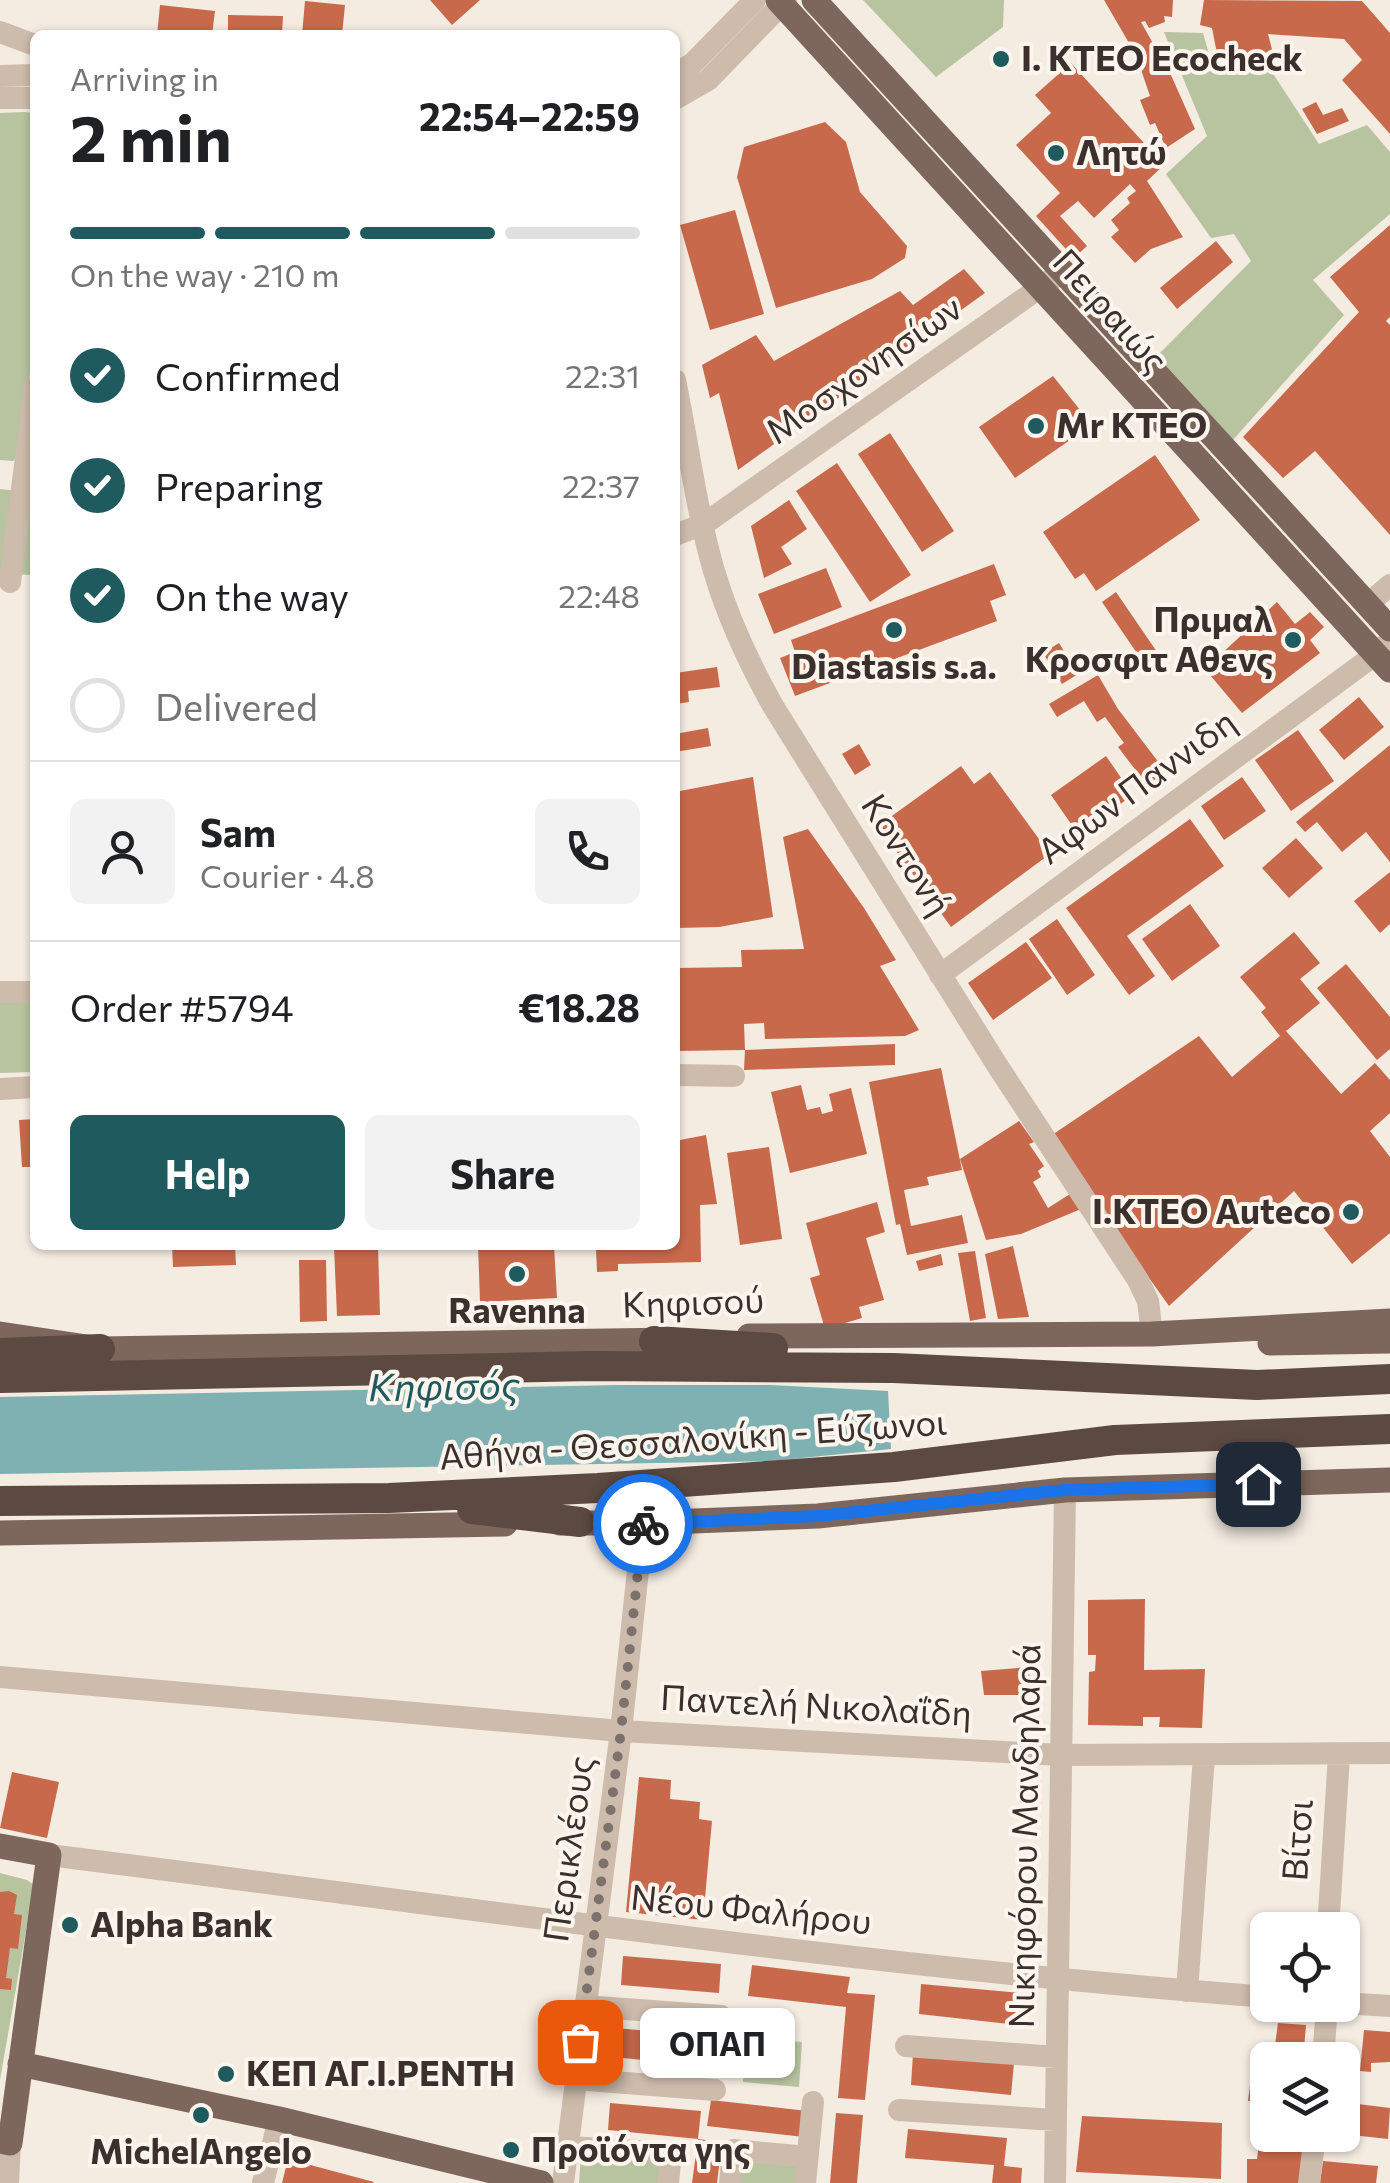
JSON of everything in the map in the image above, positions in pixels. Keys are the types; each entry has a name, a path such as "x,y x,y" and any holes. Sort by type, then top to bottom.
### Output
{"highway":[{"path":"8,1341 100,1349"},
{"path":"654,1341 841,1352 894,1368"},
{"name":"Αθήνα - Θεσσαλονίκη - Εύζωνοι","path":"0,1378 590,1366 894,1368 1256,1386 1390,1379"},
{"name":"Αθήνα - Θεσσαλονίκη - Εύζωνοι","path":"0,1500 389,1498 679,1484 894,1467 1115,1440 1390,1429"},
{"path":"389,1498 580,1522"}],"main road":[{"name":"Πειραιώς","path":"814,0 1390,629"},
{"name":"Πειραιώς","path":"782,2 1041,288 1385,655"},
{"name":"Κηφισού","path":"100,1349 654,1341 711,1336 1152,1334 1390,1320"},
{"path":"1152,1334 1202,1342 1390,1342"},
{"path":"1296,1482 1390,1470"},
{"path":"0,1533 644,1524 818,1516 1065,1490 1390,1480"},
{"path":"0,1846 49,1854 20,2064 5,2142"},
{"path":"20,2064 280,2119 540,2183"}],"street":[{"path":"680,72 755,0"},
{"path":"680,96 708,80 782,2"},
{"path":"0,32 30,43"},
{"path":"0,76 30,75"},
{"path":"0,98 30,98"},
{"name":"Μοσχονησίων","path":"680,533 704,524 1063,272"},
{"name":"Κοντονή","path":"680,405 713,566 728,612 766,695 997,1066 1138,1280 1148,1302 1152,1334"},
{"path":"0,472 30,477"},
{"path":"30,485 5,582 30,583"},
{"path":"1368,604 1390,584"},
{"name":"Αφων Παννιδη","path":"940,975 1385,655"},
{"path":"0,992 30,992"},
{"path":"680,1075 734,1076"},
{"path":"0,1089 30,1087"},
{"path":"0,1317 8,1341"},
{"name":"Νικηφόρου Μανδηλαρά","path":"1054,2183 1065,1490"},
{"name":"Περικλέους","path":"563,2183 644,1524"},
{"name":"Παντελή Νικολαΐδη","path":"0,1677 621,1731 1061,1755 1390,1753"},
{"name":"Βίτσι","path":"1329,1912 1339,1755"},
{"path":"1186,1991 1204,1756"},
{"name":"Νέου Φαλήρου","path":"49,1854 594,1928 1250,1996"},
{"path":"1360,2004 1390,2006"},
{"path":"584,2006 720,2016"},
{"path":"906,2046 1056,2057"},
{"path":"576,2079 715,2090"},
{"path":"805,2183 813,2102"},
{"path":"899,2110 1056,2120"},
{"path":"264,2183 280,2119"},
{"path":"5,2142 8,2183"},
{"path":"567,2147 671,2153 668,2183"},
{"path":"730,2183 733,2150 808,2157"},
{"path":"1309,2183 1313,2152"}],"green space":[{"path":"863,0 1004,0 1003,27 936,77"},
{"path":"1164,32 1203,33 1212,65 1270,69 1319,144 1367,125 1390,152 1390,214 1313,280 1344,315 1233,440 1156,357 1251,261 1234,234 1211,238 1166,174 1207,136"},
{"path":"0,113 30,113 30,373 20,455 13,461 0,460"},
{"path":"0,489 30,492 30,575 0,574"},
{"path":"0,996 30,997 30,1072 0,1073"},
{"path":"0,1873 34,1885 0,2080"},
{"path":"746,2037 802,2042 799,2087 743,2082"},
{"path":"581,2154 663,2159 662,2183 579,2183"},
{"path":"740,2161 798,2166 797,2183 738,2183"}],"water":[{"path":"770,1385 888,1391 891,1449 772,1461 0,1474 0,1397"}],"building":[{"path":"430,0 480,0 452,25"},
{"path":"1104,0 1173,0 1172,17 1164,16 1165,22 1149,28 1145,21 1141,22 1155,47 1158,46 1195,129 1166,148 1155,123 1150,125 1140,100 1150,96 1136,55"},
{"path":"1204,0 1362,1 1390,33 1390,134 1342,80 1362,60 1344,39 1268,34 1276,65 1218,59 1212,28 1200,25"},
{"path":"305,1 345,5 342,30 302,30"},
{"path":"160,5 215,11 213,30 158,30"},
{"path":"228,15 283,16 282,30 228,30"},
{"path":"1071,63 1164,165 1147,181 1183,237 1151,249 1135,263 1111,237 1119,230 1111,220 1130,203 1127,198 1136,191 1130,184 1094,218 1078,201 1060,216 1087,246 1074,258 1036,216 1060,193 1016,145 1051,113 1035,95"},
{"path":"1316,102 1323,115 1342,108 1349,121 1317,134 1302,109"},
{"path":"825,122 846,142 860,192 907,246 905,258 872,279 776,308 737,177 744,147"},
{"path":"735,210 764,314 710,330 680,225"},
{"path":"1390,225 1390,317 1386,321 1390,325 1390,535 1315,451 1283,478 1243,437 1359,312 1330,277"},
{"path":"1216,241 1233,262 1177,309 1160,288"},
{"path":"964,269 985,293 738,470 719,393 710,398 702,365 756,335 774,361 900,291 913,305"},
{"name":"Mr KTEO","path":"1053,376 1092,425 1015,478 979,427"},
{"path":"890,433 954,531 922,552 858,454"},
{"path":"1155,455 1200,520 1096,591 1084,573 1075,579 1043,532"},
{"path":"837,463 911,575 870,602 796,491"},
{"path":"789,500 807,529 781,547 792,564 764,578 751,526"},
{"name":"Diastasis s.a.","path":"994,564 1006,595 990,601 997,621 795,696 780,658 795,652 791,640"},
{"path":"826,568 842,607 774,634 758,594"},
{"path":"1116,592 1157,652 1143,662 1102,602"},
{"path":"1277,602 1295,624 1310,612 1324,627 1310,640 1320,653 1242,713 1205,669"},
{"path":"1059,643 1078,674 1062,684 1043,653"},
{"path":"717,667 720,687 688,691 689,702 680,703 680,672"},
{"path":"1098,675 1118,709 1166,772 1147,785 1118,747 1124,743 1105,717 1097,722 1084,701 1057,717 1049,704"},
{"path":"1359,697 1384,727 1344,760 1319,730"},
{"path":"708,728 711,746 680,751 680,733"},
{"path":"1298,730 1334,781 1291,811 1255,760"},
{"path":"859,744 871,765 855,775 842,754"},
{"path":"1390,745 1390,862 1366,832 1342,852 1317,822 1305,832 1296,822"},
{"path":"1106,756 1133,795 1078,834 1051,795"},
{"path":"961,766 974,784 990,772 1050,854 951,927 878,826"},
{"path":"753,777 773,917 719,927 680,928 680,791"},
{"path":"1242,777 1266,811 1224,840 1201,806"},
{"path":"1190,819 1224,866 1127,936 1155,976 1129,995 1066,908"},
{"path":"808,829 864,908 896,960 880,966 919,1030 905,1036 765,1039 764,1023 744,1024 745,1050 680,1051 680,968 742,967 741,950 804,949 783,837"},
{"path":"1296,838 1323,868 1289,898 1262,868"},
{"path":"1390,872 1390,924 1380,933 1354,901"},
{"path":"1190,904 1220,946 1172,981 1142,939"},
{"path":"1057,919 1095,975 1067,995 1029,939"},
{"path":"1294,932 1320,963 1300,979 1320,1003 1286,1031 1341,1094 1375,1063 1390,1080 1390,1113 1370,1131 1390,1157 1390,1233 1352,1264 1294,1191 1169,1306 1049,1137 1199,1036 1232,1077 1280,1036 1261,1012 1266,1008 1240,977"},
{"path":"1026,942 1052,978 993,1020 968,983"},
{"path":"1346,964 1390,1017 1390,1049 1377,1060 1317,988"},
{"path":"895,1044 895,1065 744,1070 745,1050"},
{"path":"941,1068 962,1170 927,1177 929,1185 904,1190 911,1226 962,1215 968,1243 907,1255 900,1224 896,1225 869,1082"},
{"path":"801,1085 807,1110 820,1107 822,1114 833,1111 829,1094 851,1088 867,1154 790,1173 771,1092"},
{"path":"30,1119 30,1167 22,1167 19,1120"},
{"path":"1019,1121 1044,1166 1038,1171 1041,1177 1033,1182 1048,1208 1070,1194 1081,1209 1021,1234 986,1240 960,1159"},
{"path":"706,1135 717,1204 700,1205 701,1262 618,1264 618,1271 597,1272 596,1250 680,1250 680,1140"},
{"path":"769,1147 782,1239 740,1245 727,1153"},
{"path":"877,1202 885,1232 866,1238 884,1300 859,1307 862,1318 825,1329 810,1278 820,1275 806,1223"},
{"path":"1013,1246 1029,1317 998,1319 985,1254"},
{"path":"172,1250 235,1250 236,1265 173,1267"},
{"path":"334,1250 378,1250 380,1315 337,1316"},
{"name":"Ravenna","path":"478,1250 554,1250 557,1298 480,1302"},
{"path":"975,1251 986,1318 970,1321 958,1253"},
{"path":"941,1254 943,1265 919,1271 916,1261"},
{"path":"299,1260 326,1260 327,1321 300,1322"},
{"path":"1145,1599 1144,1670 1205,1669 1202,1728 1159,1727 1160,1717 1143,1717 1143,1726 1088,1725 1089,1672 1095,1671 1096,1655 1088,1655 1088,1600"},
{"path":"1029,1667 1030,1695 984,1695 981,1671"},
{"path":"12,1772 59,1782 47,1838 0,1828"},
{"path":"639,1777 671,1780 670,1799 700,1802 699,1819 712,1821 703,1920 626,1912"},
{"path":"0,1892 17,1895 14,1914 22,1915 18,1949 10,1948 6,1978 12,1979 11,1990 0,1989"},
{"path":"623,1956 721,1964 719,1993 621,1985"},
{"path":"752,1965 850,1977 847,1993 875,1995 865,2100 838,2098 846,2007 748,1996"},
{"path":"921,1984 1020,1993 1018,2025 919,2014"},
{"path":"1278,2023 1306,2025 1305,2042 1275,2042"},
{"path":"616,2028 715,2037 712,2067 613,2057"},
{"path":"1364,2030 1390,2032 1390,2062 1371,2063 1371,2072 1360,2071"},
{"path":"913,2054 1014,2063 1011,2095 911,2085"},
{"path":"711,2100 807,2111 804,2137 707,2126"},
{"path":"610,2103 701,2111 698,2139 608,2130"},
{"path":"1360,2104 1390,2108 1388,2139 1360,2136"},
{"path":"836,2113 863,2115 857,2183 830,2183"},
{"path":"1082,2116 1222,2123 1221,2179 1076,2172"},
{"path":"908,2129 1007,2138 1004,2166 1022,2168 1021,2183 992,2183 994,2165 905,2158"},
{"path":"698,2139 722,2142 717,2183 692,2183"},
{"path":"1258,2152 1306,2152 1302,2183 1247,2183 1247,2159 1257,2159"},
{"path":"288,2159 374,2182 282,2183"},
{"path":"1323,2161 1378,2166 1376,2183 1320,2183"}],"way so far":[{"path":"580,2042 621,1731 643,1524"}],"place":[{"name":"Ι. ΚΤΕΟ Ecocheck","path":"1001,59"},
{"name":"Λητώ","path":"1056,153"},
{"name":"Mr KTEO","path":"1036,426"},
{"name":"Diastasis s.a.","path":"894,630"},
{"name":"Πριμαλ Κροσφιτ Αθενς","path":"1293,640"},
{"name":"Ι.ΚΤΕΟ Auteco","path":"1351,1212"},
{"name":"Ravenna","path":"517,1274"},
{"name":"Alpha Bank","path":"70,1925"},
{"name":"ΟΠΑΠ","path":"580,2042"},
{"name":"ΚΕΠ ΑΓ.Ι.ΡΕΝΤΗ","path":"226,2074"},
{"name":"MichelAngelo","path":"201,2115"},
{"name":"Προϊόντα γης","path":"511,2150"}],"route":[{"path":"643,1524 818,1516 1065,1490 1258,1484"}],"water label":[{"name":"Κηφισός","path":"444,1387"}]}
